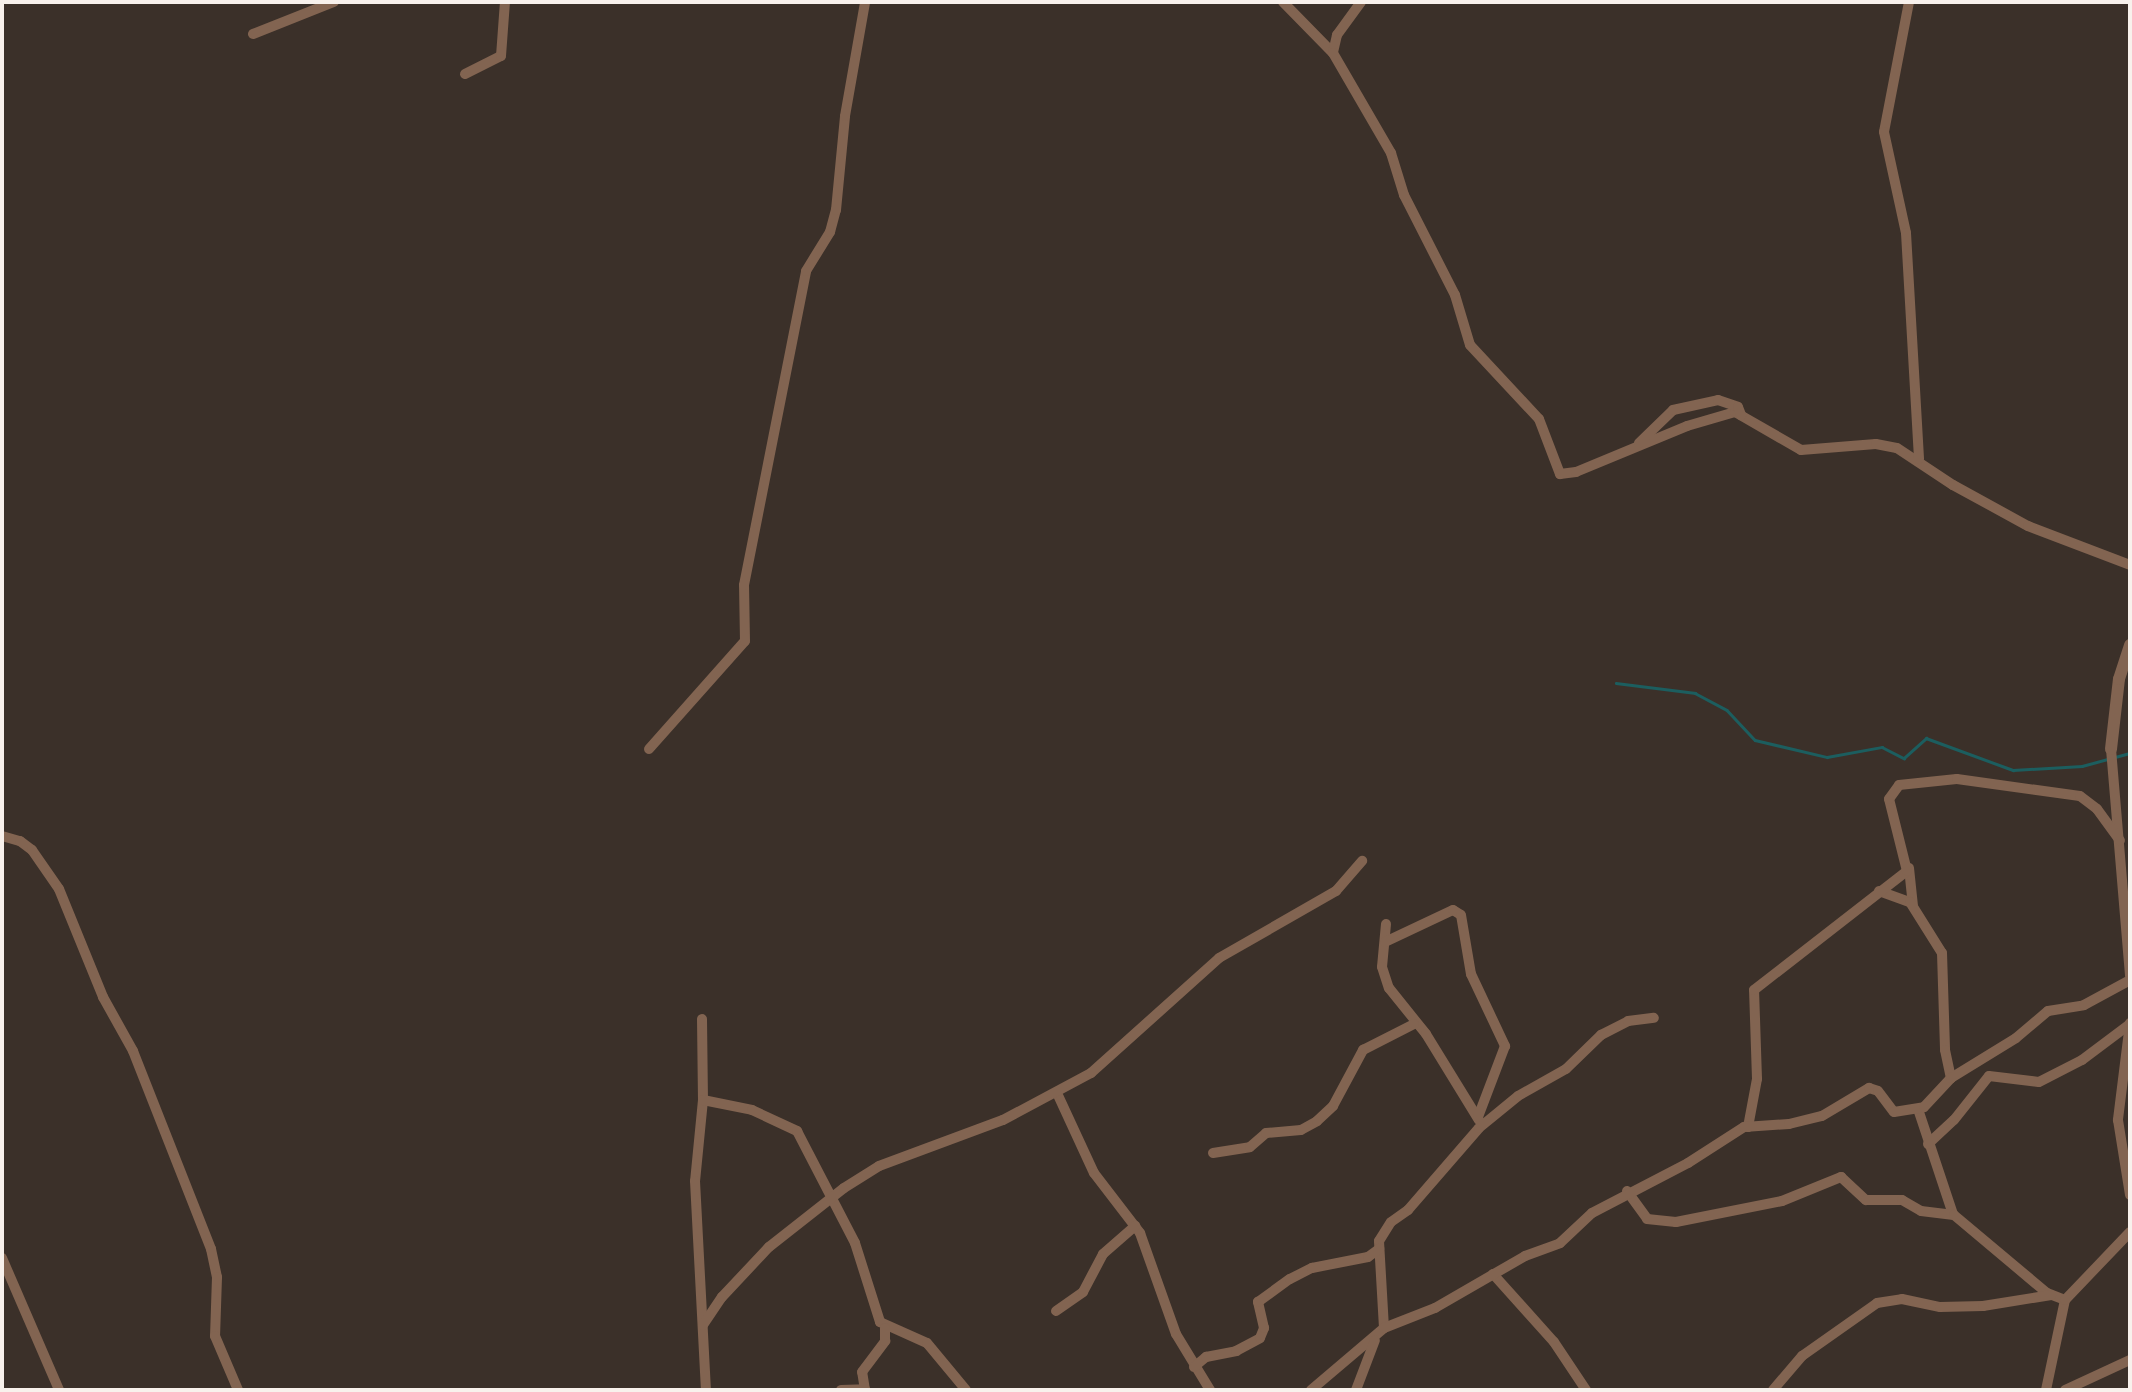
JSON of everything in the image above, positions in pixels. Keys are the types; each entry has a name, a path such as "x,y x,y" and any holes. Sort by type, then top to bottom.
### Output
{"street":[{"path":"253,34 334,2"},
{"path":"465,74 501,56 505,2"},
{"path":"649,749 745,641 744,585 757,540 778,405 806,271 830,232 836,210 844,127 864,2"},
{"path":"1283,2 1333,53 1391,153 1404,195 1455,295 1470,345 1539,419 1559,472 1576,472 1729,411 1801,450 1876,444 1919,459 1953,485 2028,526 2130,565"},
{"path":"1333,53 1337,34 1361,2"},
{"path":"1909,2 1884,132 1906,233 1919,459"},
{"path":"1635,447 1673,410 1718,400 1738,407 1741,416"},
{"path":"1311,1390 1375,1340 1384,1328 1435,1308 1493,1274 1560,1243 1592,1213 1627,1191 1688,1163 1748,1127 1822,1116 1869,1088 1878,1091 1894,1112 1918,1109 1929,1104 1951,1079 2015,1038 2049,1011 2084,1005 2130,978 2111,749 2119,679 2130,645"},
{"path":"1913,905 1909,868 1889,799 1899,785 1957,779 2080,796 2097,808 2120,841"},
{"path":"2,836 20,841 32,850 59,889 103,997 133,1051 211,1249 218,1277 215,1336 239,1390"},
{"path":"703,1325 722,1297 769,1247 833,1197 899,1157 997,1122 1057,1093 1111,1058 1219,958 1336,891 1362,862"},
{"path":"1748,1127 1757,1079 1756,985 1909,868"},
{"path":"1879,891 1900,895 1913,905 1942,953 1945,1050 1951,1079"},
{"path":"1385,943 1453,910 1461,915 1471,974 1505,1046 1481,1122"},
{"path":"1386,924 1382,967 1390,988 1414,1024 1426,1034 1481,1122"},
{"path":"1384,1328 1379,1249 1383,1231 1408,1210 1438,1170 1481,1122 1530,1087 1566,1069 1601,1035 1628,1021 1654,1018"},
{"path":"702,1019 703,1100 695,1181 706,1390"},
{"path":"1928,1144 1954,1120 1989,1076 2039,1082 2082,1060 2130,1023"},
{"path":"2130,1023 2118,1120 2130,1190"},
{"path":"1213,1153 1250,1147 1266,1133 1301,1130 1317,1121 1333,1106 1363,1050 1414,1024"},
{"path":"1057,1093 1094,1173 1135,1226 1194,1367 1210,1390"},
{"path":"703,1100 752,1110 789,1125 807,1147 833,1197 885,1328 885,1341 862,1371 865,1390 841,1390"},
{"path":"1918,1109 1954,1215 2051,1295 2065,1300"},
{"path":"1627,1191 1647,1219 1676,1222 1782,1201 1841,1177 1866,1200 1902,1200 1921,1211 1954,1215"},
{"path":"1056,1311 1083,1292 1103,1254 1135,1226"},
{"path":"2046,1390 2065,1300 2130,1232"},
{"path":"1194,1367 1206,1357 1236,1351 1260,1338 1264,1328 1258,1302 1280,1285 1312,1268 1351,1262 1379,1249"},
{"path":"2,1258 59,1390"},
{"path":"1493,1274 1554,1342 1586,1390"},
{"path":"1773,1390 1802,1356 1877,1303 1902,1299 1940,1307 1983,1306 2051,1295"},
{"path":"885,1328 927,1343 966,1390"},
{"path":"1356,1390 1375,1340"},
{"path":"2065,1390 2130,1360"}],"waterway":[{"path":"1616,683 1695,693 1727,710 1755,740 1827,757 1882,747 1904,758 1926,738 2013,770 2082,766 2130,753"}]}
